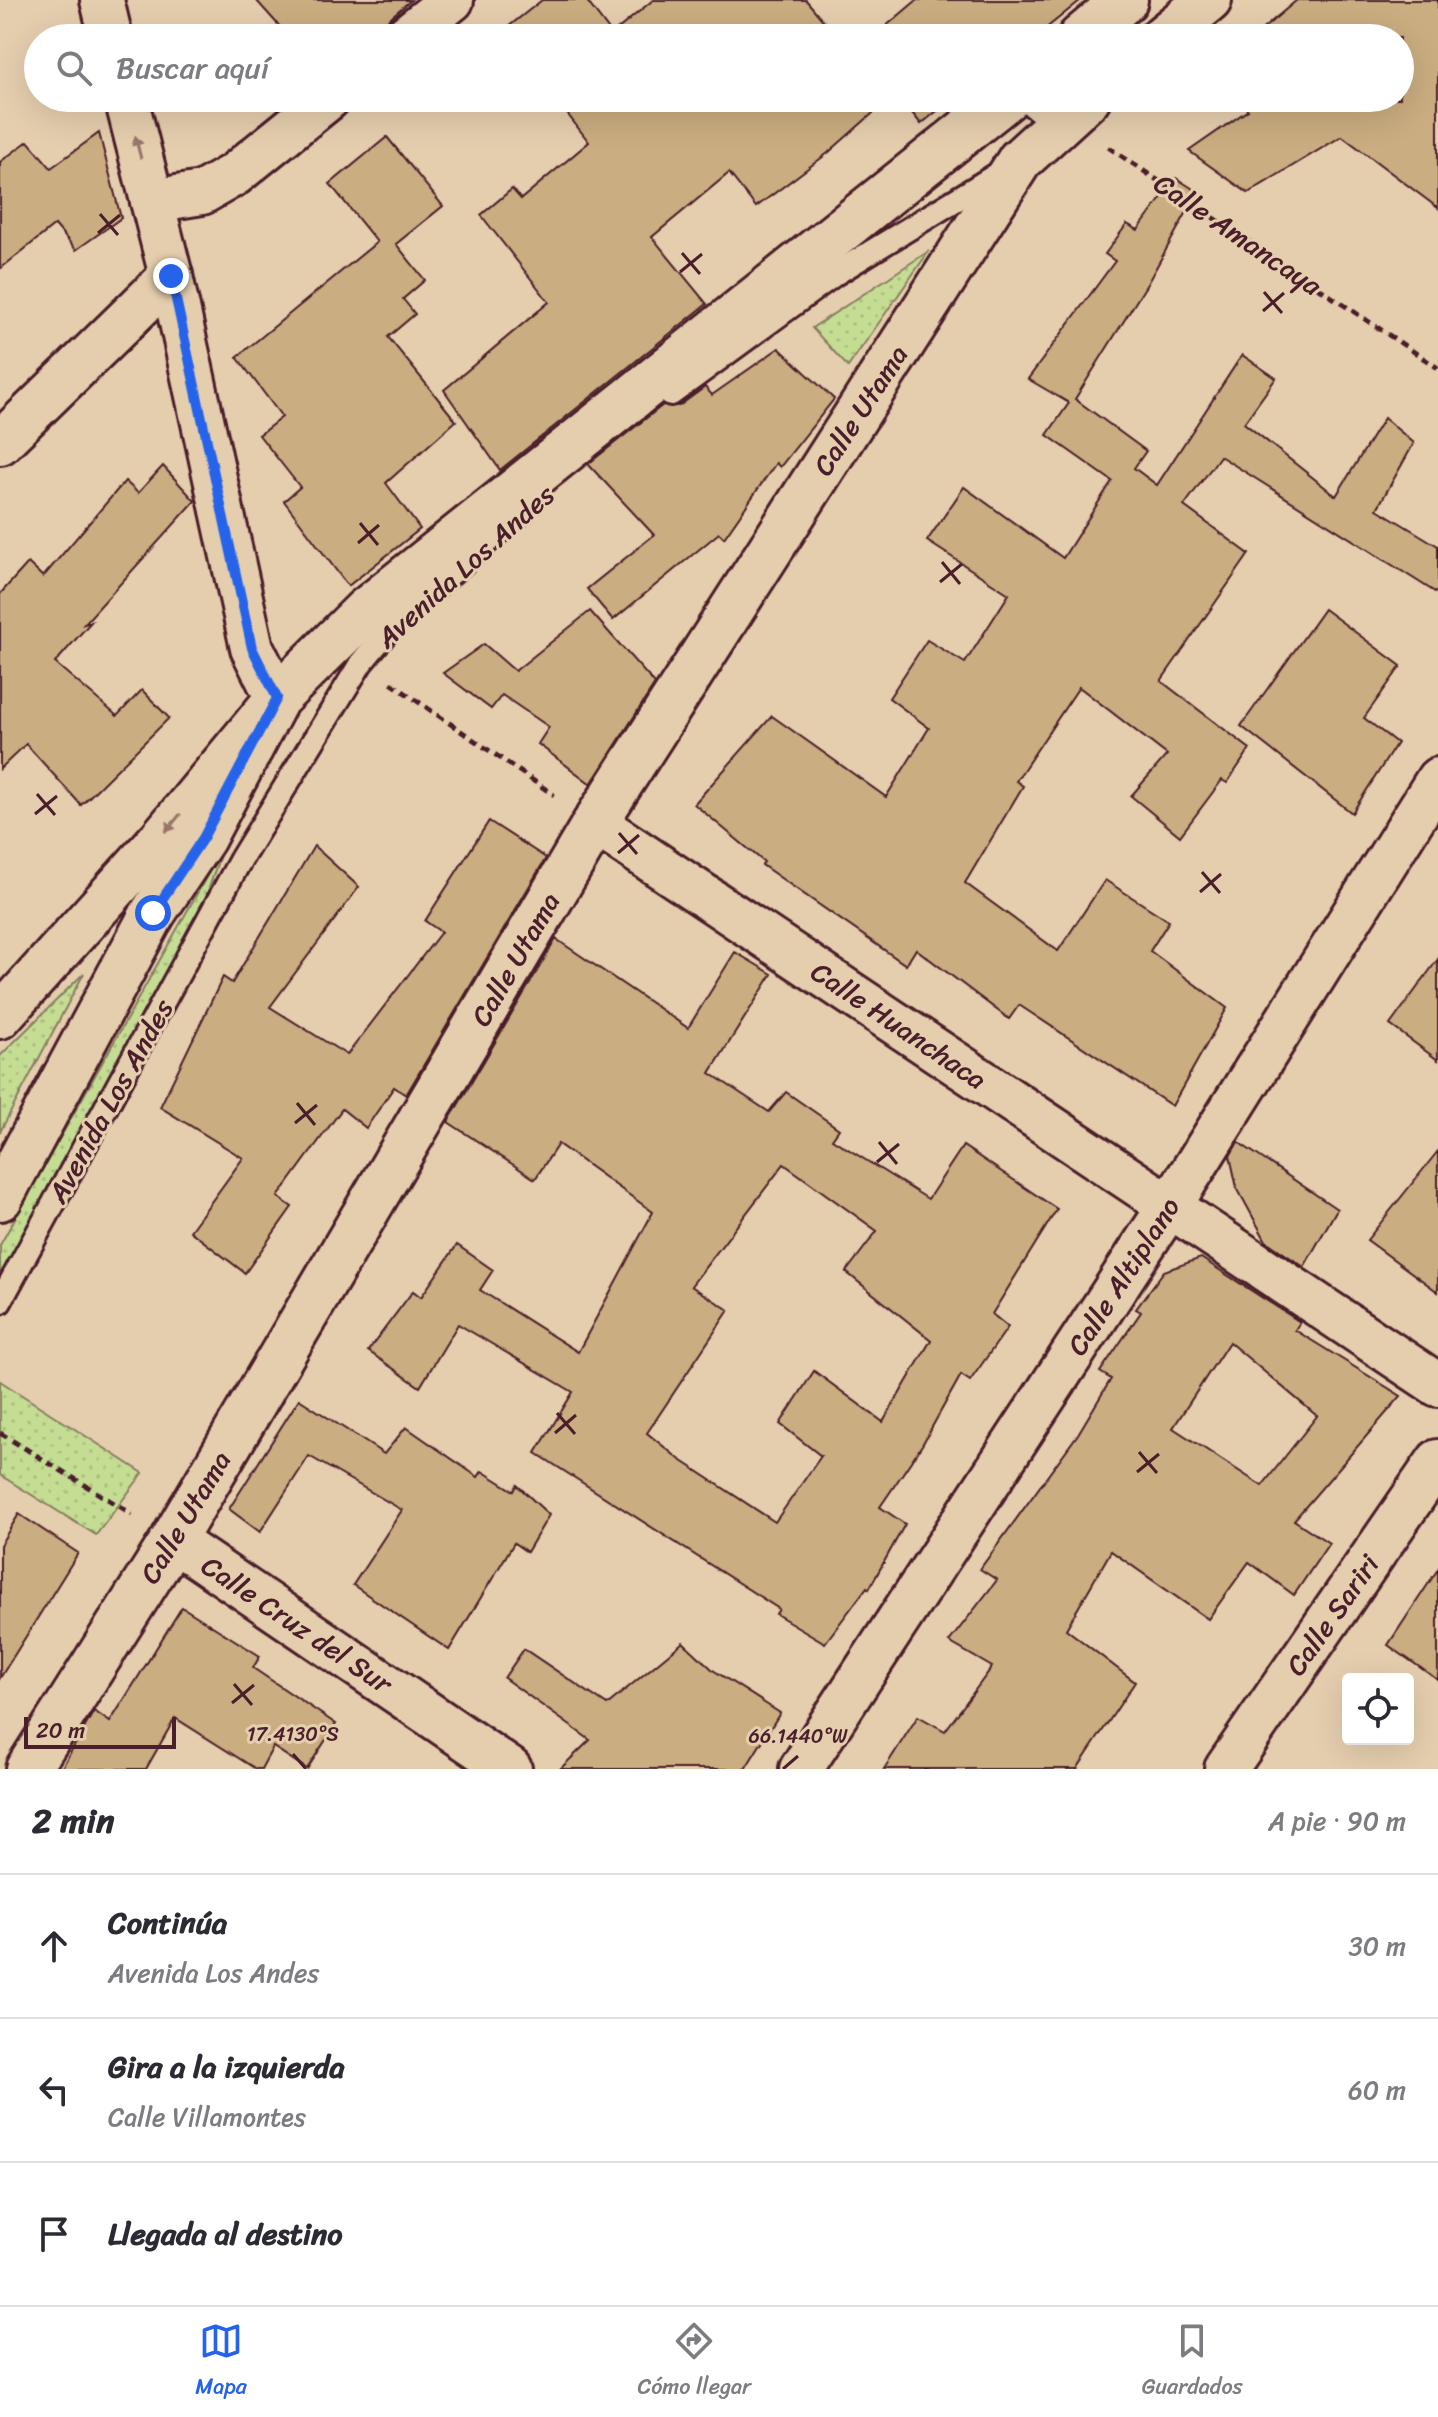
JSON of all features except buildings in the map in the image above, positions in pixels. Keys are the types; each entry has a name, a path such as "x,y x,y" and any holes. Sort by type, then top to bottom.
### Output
{"street":[{"path":"102,0 108,24"},
{"path":"422,24 452,0"},
{"path":"1097,24 1125,0"},
{"path":"1179,24 1209,0"},
{"path":"0,1017 161,838 277,698 252,648 171,276 130,112"},
{"path":"152,201 202,193 235,174 312,112"},
{"name":"Avenida Los Andes","path":"0,1198 153,913 203,838 277,698 366,610 989,112"},
{"name":"Avenida Los Andes","path":"1020,160 1057,112"},
{"name":"Calle Utama","path":"28,1769 173,1540 595,823 1020,160"},
{"path":"0,443 171,276"},
{"name":"Calle Altiplano","path":"801,1769 1169,1205 1438,779"},
{"name":"Calle Huanchaca","path":"595,823 1438,1385"},
{"name":"Calle Sariri","path":"1226,1769 1438,1461"},
{"name":"Calle Cruz del Sur","path":"173,1540 510,1769"}],"lane":[{"name":"Avenida Los Andes","path":"0,1302 241,859 361,663 396,621 535,501 692,378 835,274 1020,160"}],"path":[{"name":"Calle Amancaya","path":"1074,112 1438,368"},
{"path":"361,663 595,823"},
{"name":"Calle Cruz del Sur","path":"0,1433 173,1540"}],"green space":[{"path":"929,251 848,367 812,328"},
{"path":"222,849 204,903 0,1282 0,1245"},
{"path":"84,973 0,1132 0,1056"},
{"path":"0,1381 143,1473 96,1535 0,1475"}],"route":[{"path":"153,913 203,838 277,698 252,648 171,276"}]}
